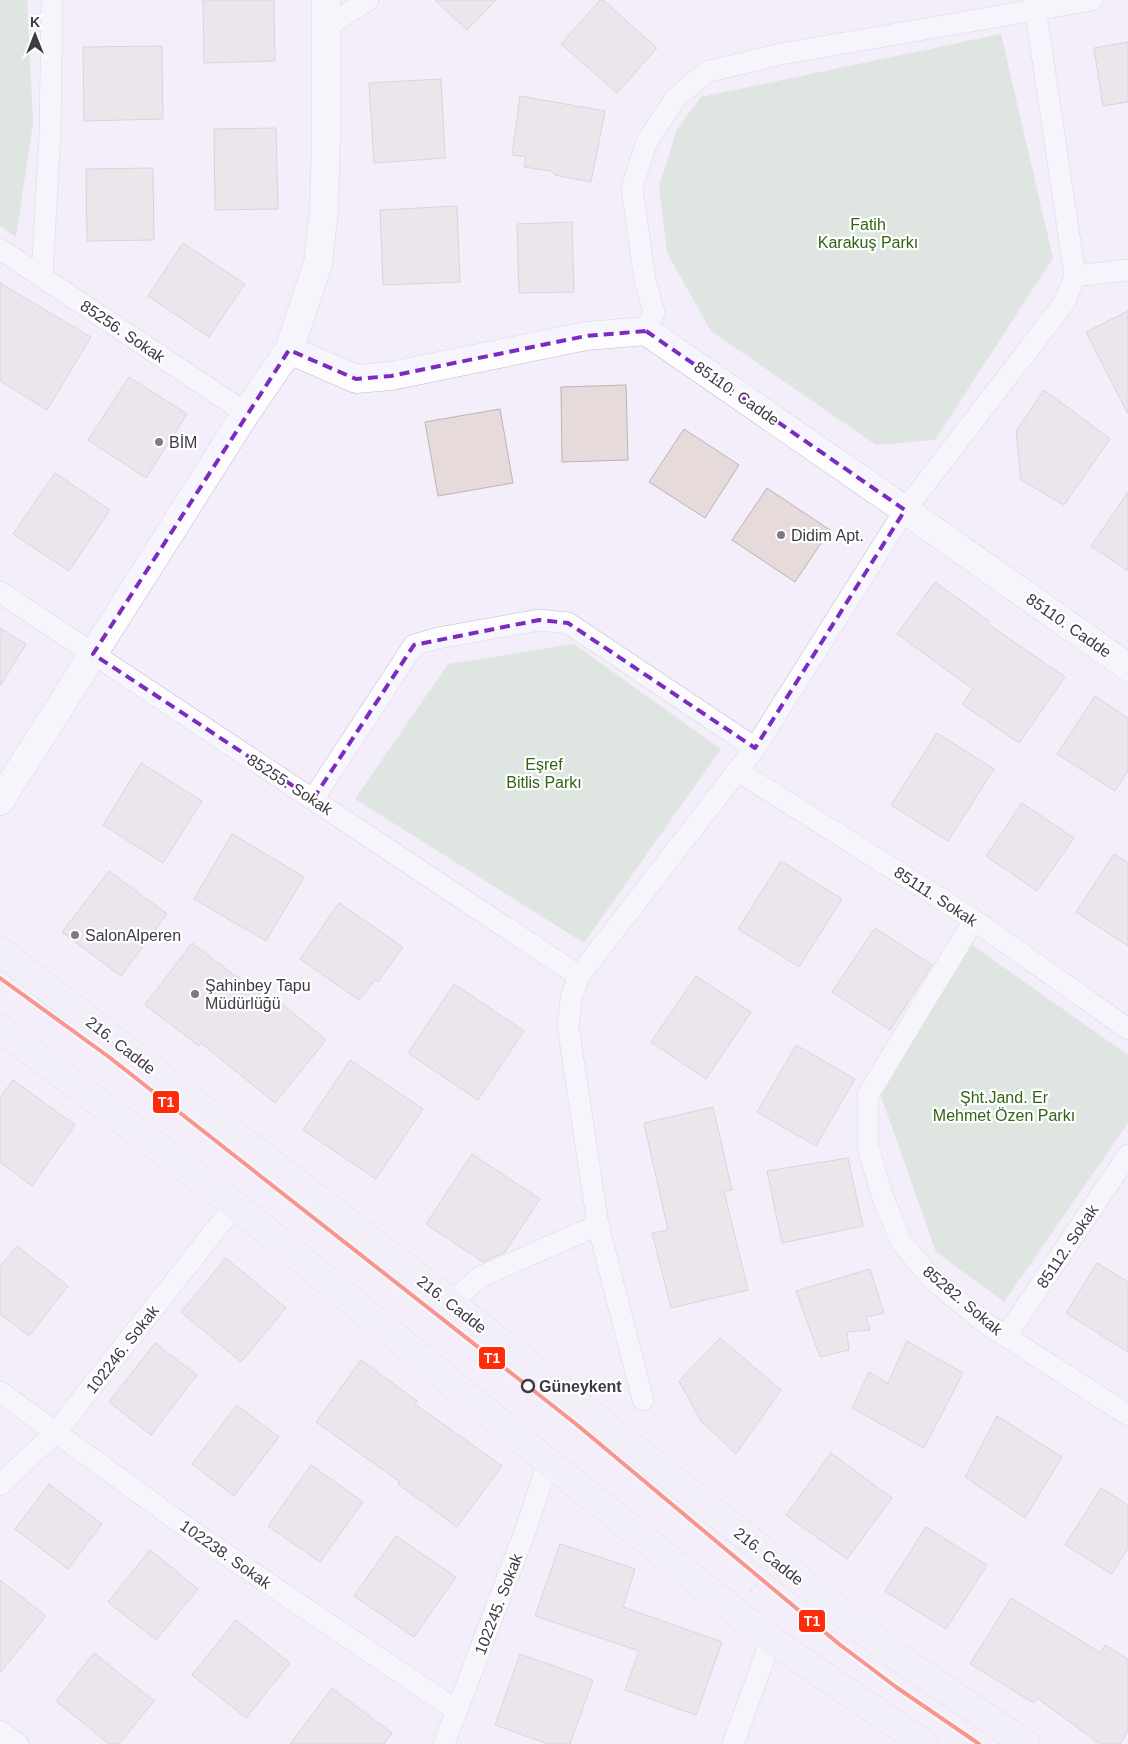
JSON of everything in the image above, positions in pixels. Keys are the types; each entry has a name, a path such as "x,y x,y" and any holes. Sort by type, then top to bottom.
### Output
{"main road":[{"name":"216. Cadde","path":"0,951 451,1303 896,1656 1026,1744"},
{"path":"0,1028 235,1205 548,1462 735,1612 772,1640 925,1744"}],"street":[{"path":"42,277 50,134 52,0"},
{"path":"0,801 246,413 289,350 318,263 324,212 326,0"},
{"path":"326,27 368,0"},
{"path":"289,350 356,378 391,376 586,336 646,331 654,312 646,281 632,188 647,141 675,99 706,72 781,54 1035,4 1092,0"},
{"path":"643,1400 598,1225 568,1026 571,998 580,976 756,748 905,510 1064,303 1075,276 1035,4"},
{"name":"85256. Sokak","path":"0,249 246,413"},
{"path":"1075,276 1128,270"},
{"name":"85110. Cadde","path":"646,331 1128,667"},
{"name":"85255. Sokak","path":"0,592 580,976"},
{"path":"313,799 414,646 438,638 539,620 568,623 756,748"},
{"name":"85111. Sokak","path":"738,770 974,920 1128,1029"},
{"name":"85282. Sokak","path":"974,920 868,1095 868,1147 882,1196 901,1242 932,1279 985,1322 1128,1415"},
{"name":"85112. Sokak","path":"1006,1336 1128,1155"},
{"name":"102246. Sokak","path":"0,1485 56,1432 235,1205"},
{"path":"451,1303 480,1277 598,1225"},
{"name":"102238. Sokak","path":"0,1392 200,1537 457,1711"},
{"name":"102245. Sokak","path":"444,1744 526,1530 548,1462"},
{"path":"733,1744 772,1640"},
{"path":"0,1731 18,1744"}],"path":[{"path":"735,1612 774,1560"}],"highlighted area":[{"path":"646,331 905,510 755,748 568,623 539,620 414,645 313,799 93,654 289,350 356,379 391,376 586,336"}],"green space":[{"path":"0,0 27,0 33,123 16,237 0,226"},
{"name":"Fatih Karakuş Parkı","path":"1001,34 1053,258 935,440 876,445 711,331 667,253 659,186 677,129 701,97"},
{"name":"Eşref Bitlis Parkı","path":"574,644 721,749 584,943 355,799 448,664"},
{"name":"Şht.Jand. Er Mehmet Özen Parkı","path":"969,943 1128,1055 1128,1123 1004,1302 936,1252 881,1096"}],"building":[{"path":"203,0 274,0 275,61 204,63"},
{"path":"435,0 496,0 467,30"},
{"path":"600,0 603,0 657,48 617,93 561,44"},
{"path":"1128,42 1128,102 1103,106 1094,48"},
{"path":"162,46 163,119 84,121 83,47"},
{"path":"441,79 445,158 374,163 369,83"},
{"path":"520,96 605,111 591,182 555,175 551,171 524,167 526,157 512,155"},
{"path":"276,128 278,209 215,210 214,129"},
{"path":"153,168 154,240 87,241 86,169"},
{"path":"457,206 460,282 383,285 380,210"},
{"path":"572,222 574,292 519,293 517,224"},
{"path":"183,243 245,284 209,337 148,296"},
{"path":"0,283 91,337 47,410 0,381"},
{"path":"1128,311 1128,414 1086,332"},
{"path":"129,377 187,414 146,478 88,440"},
{"path":"626,385 628,460 562,462 561,387"},
{"path":"1044,390 1110,439 1064,505 1021,480 1016,431"},
{"path":"500,409 513,483 438,496 425,422"},
{"path":"684,429 739,465 705,518 649,482"},
{"path":"55,473 110,510 69,571 13,534"},
{"name":"Didim Apt.","path":"767,488 830,530 795,582 732,540"},
{"path":"1128,492 1128,571 1091,546"},
{"path":"935,582 989,621 988,624 1065,677 1019,743 962,704 973,689 897,634"},
{"path":"0,628 26,644 0,686"},
{"path":"1095,696 1128,718 1128,771 1115,791 1057,754"},
{"path":"937,733 994,769 948,841 891,805"},
{"path":"141,763 202,801 163,863 103,825"},
{"path":"1022,803 1074,838 1037,891 986,856"},
{"path":"232,834 304,877 266,941 194,899"},
{"path":"1114,854 1128,863 1128,946 1076,912"},
{"path":"781,861 842,899 799,967 738,929"},
{"path":"109,871 167,914 121,976 62,932"},
{"path":"339,903 403,947 378,982 375,980 359,1000 300,959"},
{"path":"875,928 932,965 890,1030 832,992"},
{"path":"192,943 266,999 270,994 326,1040 275,1103 201,1043 199,1046 145,1005"},
{"path":"696,976 751,1012 706,1079 651,1042"},
{"path":"454,984 524,1031 478,1100 408,1053"},
{"path":"796,1045 855,1079 816,1146 757,1112"},
{"path":"350,1060 423,1109 376,1179 303,1130"},
{"path":"13,1080 75,1125 32,1186 0,1162 0,1098"},
{"path":"713,1107 732,1190 724,1191 748,1290 671,1308 652,1233 668,1230 644,1123"},
{"path":"472,1154 540,1199 505,1252 483,1262 426,1224"},
{"path":"848,1158 863,1226 782,1243 767,1171"},
{"path":"17,1246 68,1286 29,1336 0,1314 0,1267"},
{"path":"226,1258 286,1308 241,1362 181,1312"},
{"path":"1097,1263 1128,1282 1128,1352 1066,1313"},
{"path":"870,1269 884,1313 866,1317 870,1330 847,1332 849,1350 820,1357 796,1291"},
{"path":"720,1338 781,1390 736,1454 701,1421 679,1381"},
{"path":"907,1341 963,1373 924,1448 852,1408 869,1372 886,1382 887,1385"},
{"path":"155,1343 197,1375 151,1435 109,1402"},
{"path":"361,1360 417,1401 415,1404 502,1466 457,1527 398,1484 400,1482 316,1422"},
{"path":"237,1405 279,1437 234,1496 192,1464"},
{"path":"997,1416 1062,1457 1025,1518 965,1477"},
{"path":"831,1453 892,1498 847,1559 786,1515"},
{"path":"311,1465 363,1502 320,1562 268,1526"},
{"path":"49,1484 102,1524 68,1569 15,1529"},
{"path":"1101,1488 1128,1505 1128,1548 1112,1574 1065,1545"},
{"path":"926,1527 987,1565 946,1629 885,1591"},
{"path":"396,1536 456,1577 414,1637 354,1596"},
{"path":"560,1544 635,1569 623,1607 722,1642 696,1715 625,1690 639,1651 535,1616"},
{"path":"150,1550 198,1589 156,1640 108,1602"},
{"path":"0,1580 46,1616 0,1673"},
{"path":"1011,1598 1101,1653 1105,1645 1128,1659 1128,1731 1120,1744 1100,1744 1037,1698 1034,1703 970,1664"},
{"path":"236,1620 290,1663 246,1718 192,1675"},
{"path":"94,1653 154,1701 119,1744 109,1744 56,1701"},
{"path":"520,1654 593,1680 570,1744 548,1744 495,1725"},
{"path":"332,1688 392,1733 384,1744 290,1744"}],"transit line":[{"name":"T1","path":"0,978 109,1057 576,1424 839,1644 896,1687 979,1744"}],"place":[{"name":"BİM","path":"159,442"},
{"name":"Didim Apt.","path":"781,535"},
{"name":"SalonAlperen","path":"75,935"},
{"name":"Şahinbey Tapu Müdürlüğü","path":"195,994"},
{"name":"Güneykent","path":"528,1386"}]}
